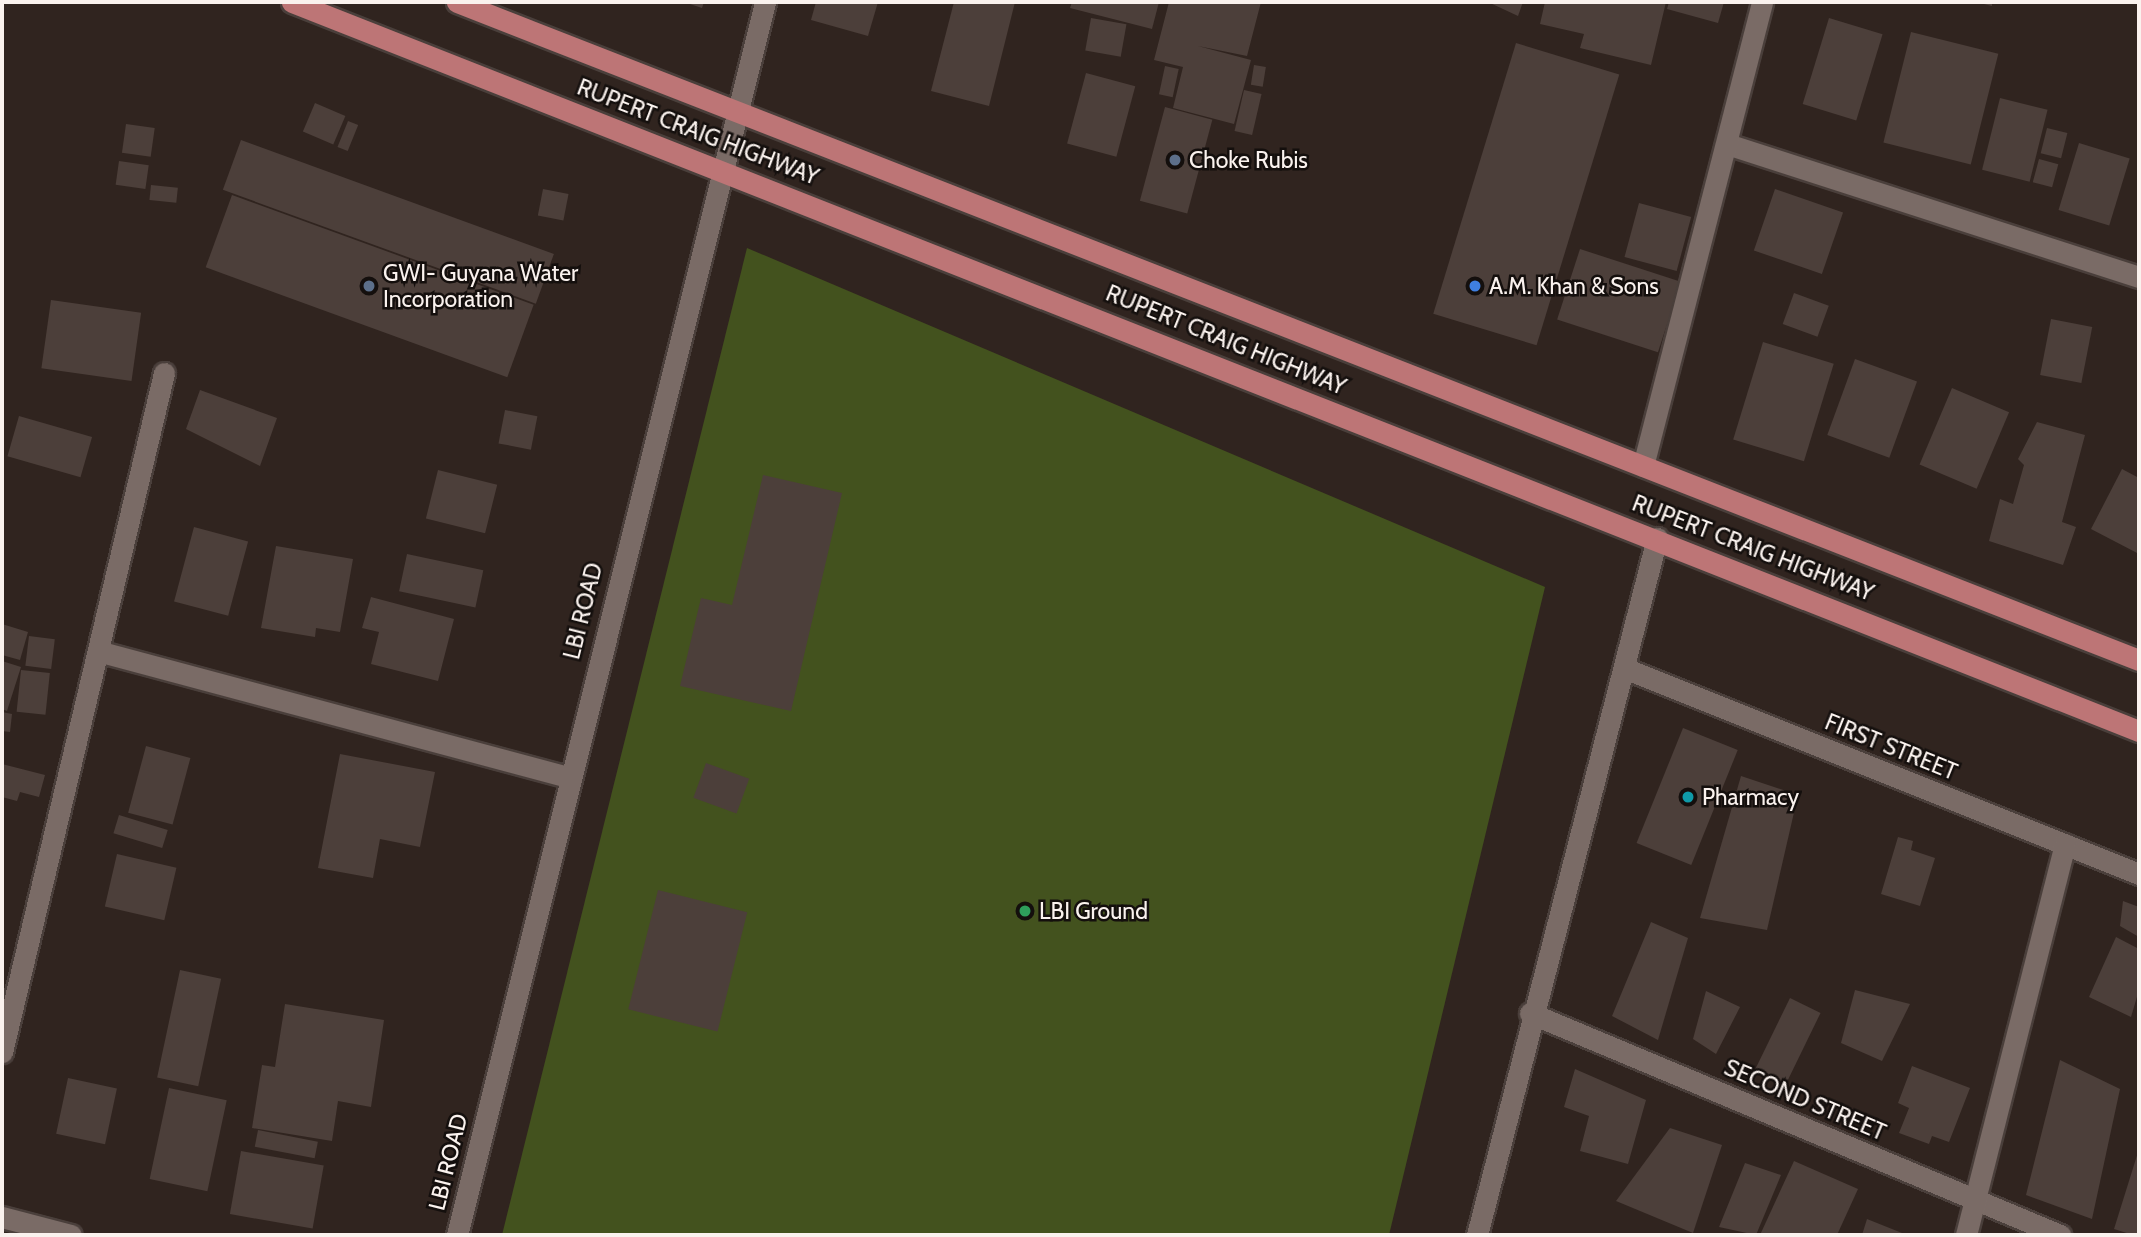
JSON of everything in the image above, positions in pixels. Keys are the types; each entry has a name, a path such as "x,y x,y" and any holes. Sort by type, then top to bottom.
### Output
{"main road":[{"name":"RUPERT CRAIG HIGHWAY","path":"292,2 720,168 2139,731"},
{"name":"RUPERT CRAIG HIGHWAY","path":"457,2 2139,660"}],"street":[{"name":"LBI ROAD","path":"457,1235 734,111 765,2"},
{"path":"1643,466 1762,2"},
{"path":"1727,144 2139,277"},
{"path":"2,1052 164,373"},
{"path":"1477,1235 1530,1013 1657,538"},
{"path":"98,651 569,777"},
{"name":"FIRST STREET","path":"1624,668 2139,874"},
{"path":"1966,1235 2065,844"},
{"name":"SECOND STREET","path":"1530,1013 2060,1235"},
{"path":"2,1217 71,1235"}],"green space":[{"name":"LBI Ground","path":"747,248 1545,587 1389,1235 502,1235"}],"building":[{"path":"684,2 704,2 702,8"},
{"path":"816,2 878,2 868,36 811,20"},
{"path":"954,2 1015,2 989,106 931,91"},
{"path":"1072,2 1159,2 1152,29 1070,8"},
{"path":"1169,2 1261,2 1247,56 1198,46 1251,60 1234,124 1173,108 1183,67 1154,60"},
{"path":"1488,2 1523,2 1518,16"},
{"path":"1545,2 1666,2 1651,65 1580,48 1584,34 1540,24"},
{"path":"1669,2 1724,2 1718,23 1667,9"},
{"path":"1976,2 1992,2 1992,6"},
{"path":"1091,18 1126,24 1121,57 1085,50"},
{"path":"1829,18 1883,34 1856,120 1803,104"},
{"path":"1911,32 1998,54 1971,164 1883,143"},
{"path":"1516,43 1619,75 1537,345 1433,314"},
{"path":"1254,65 1266,67 1263,87 1251,85"},
{"path":"1165,66 1179,69 1173,97 1159,94"},
{"path":"1086,73 1135,86 1116,157 1067,144"},
{"path":"1244,90 1262,94 1252,135 1235,131"},
{"path":"2000,98 2048,110 2030,182 1982,170"},
{"path":"315,103 345,116 333,144 303,132"},
{"name":"Choke Rubis","path":"1165,107 1212,120 1187,213 1140,201"},
{"path":"348,121 358,125 348,151 338,147"},
{"path":"126,124 155,128 151,157 122,153"},
{"path":"2047,128 2067,133 2061,158 2041,153"},
{"path":"241,140 554,254 536,304 223,190"},
{"path":"2079,143 2130,158 2109,225 2059,210"},
{"path":"2039,159 2058,164 2052,187 2033,182"},
{"path":"119,161 149,165 145,189 116,185"},
{"path":"151,185 178,188 176,203 149,200"},
{"path":"543,189 569,194 563,220 538,216"},
{"path":"1775,189 1843,212 1822,274 1754,250"},
{"name":"GWI- Guyana Water Incorporation","path":"232,195 534,305 507,377 206,267"},
{"path":"1639,203 1691,217 1677,271 1625,257"},
{"path":"1580,249 1681,282 1658,352 1557,319"},
{"path":"1794,293 1829,306 1817,337 1783,324"},
{"path":"51,300 141,313 132,381 41,368"},
{"path":"2051,319 2092,327 2081,383 2040,375"},
{"path":"1763,342 1834,364 1804,461 1733,440"},
{"path":"1855,359 1917,382 1889,458 1827,435"},
{"path":"1952,388 2009,412 1977,489 1920,464"},
{"path":"200,390 277,418 260,466 186,429"},
{"path":"505,410 537,416 531,450 499,443"},
{"path":"19,416 92,437 80,477 7,456"},
{"path":"2037,422 2085,435 2062,522 2076,527 2063,565 1989,541 2000,499 2013,504 2024,465 2018,459"},
{"path":"2122,469 2139,478 2139,554 2091,529"},
{"path":"438,470 497,485 485,533 426,519"},
{"path":"763,475 842,493 791,711 680,686 701,598 732,605"},
{"path":"194,527 248,541 228,616 174,601"},
{"path":"276,546 353,559 340,632 316,628 315,637 261,628"},
{"path":"407,554 483,570 475,607 399,591"},
{"path":"371,597 454,619 438,681 371,664 379,632 362,628"},
{"path":"2,624 28,632 20,660 2,655"},
{"path":"29,636 55,639 51,669 25,666"},
{"path":"2,661 21,667 7,711 2,709"},
{"path":"21,670 50,673 45,715 17,712"},
{"path":"2,712 12,714 10,732 2,731"},
{"name":"Pharmacy","path":"1683,728 1738,750 1691,865 1637,843"},
{"path":"146,746 190,758 173,825 128,813"},
{"path":"340,754 435,772 420,847 380,839 373,878 318,868"},
{"path":"706,763 749,779 737,814 693,798"},
{"path":"2,764 45,775 39,797 20,792 17,801 2,797"},
{"path":"1741,776 1798,795 1767,930 1700,918"},
{"path":"119,815 168,830 162,848 113,833"},
{"path":"1898,837 1913,841 1911,850 1935,858 1920,906 1881,894"},
{"path":"117,854 176,868 164,920 105,907"},
{"path":"658,890 747,912 718,1032 628,1009"},
{"path":"2123,901 2139,907 2139,937 2120,926"},
{"path":"1651,922 1688,938 1658,1040 1612,1016"},
{"path":"2116,937 2139,949 2139,990 2131,1017 2089,997"},
{"path":"180,970 221,979 198,1086 157,1078"},
{"path":"1855,990 1910,1004 1882,1061 1841,1043"},
{"path":"1706,991 1740,1007 1716,1054 1693,1039"},
{"path":"1790,998 1821,1013 1786,1084 1755,1069"},
{"path":"285,1004 384,1020 371,1107 338,1101 332,1141 252,1128 262,1065 275,1067"},
{"path":"2060,1060 2120,1089 2092,1219 2026,1195"},
{"path":"1912,1066 1970,1088 1949,1142 1932,1136 1929,1144 1899,1133 1909,1108 1898,1103"},
{"path":"1575,1069 1646,1100 1628,1164 1580,1151 1589,1116 1564,1107"},
{"path":"68,1078 117,1088 105,1144 56,1134"},
{"path":"169,1088 227,1100 207,1191 150,1179"},
{"path":"1670,1128 1722,1145 1693,1233 1616,1201"},
{"path":"258,1130 318,1142 315,1158 255,1147"},
{"path":"2139,1149 2139,1235 2133,1235 2114,1229"},
{"path":"241,1151 324,1166 313,1229 230,1214"},
{"path":"1794,1161 1858,1189 1837,1235 1760,1235"},
{"path":"1745,1163 1781,1175 1756,1235 1719,1227"},
{"path":"1867,1219 1907,1235 1862,1235"}],"place":[{"name":"Choke Rubis","path":"1175,160"},
{"name":"GWI- Guyana Water Incorporation","path":"369,286"},
{"name":"A.M. Khan & Sons","path":"1475,286"},
{"name":"Pharmacy","path":"1688,797"},
{"name":"LBI Ground","path":"1025,911"}]}
